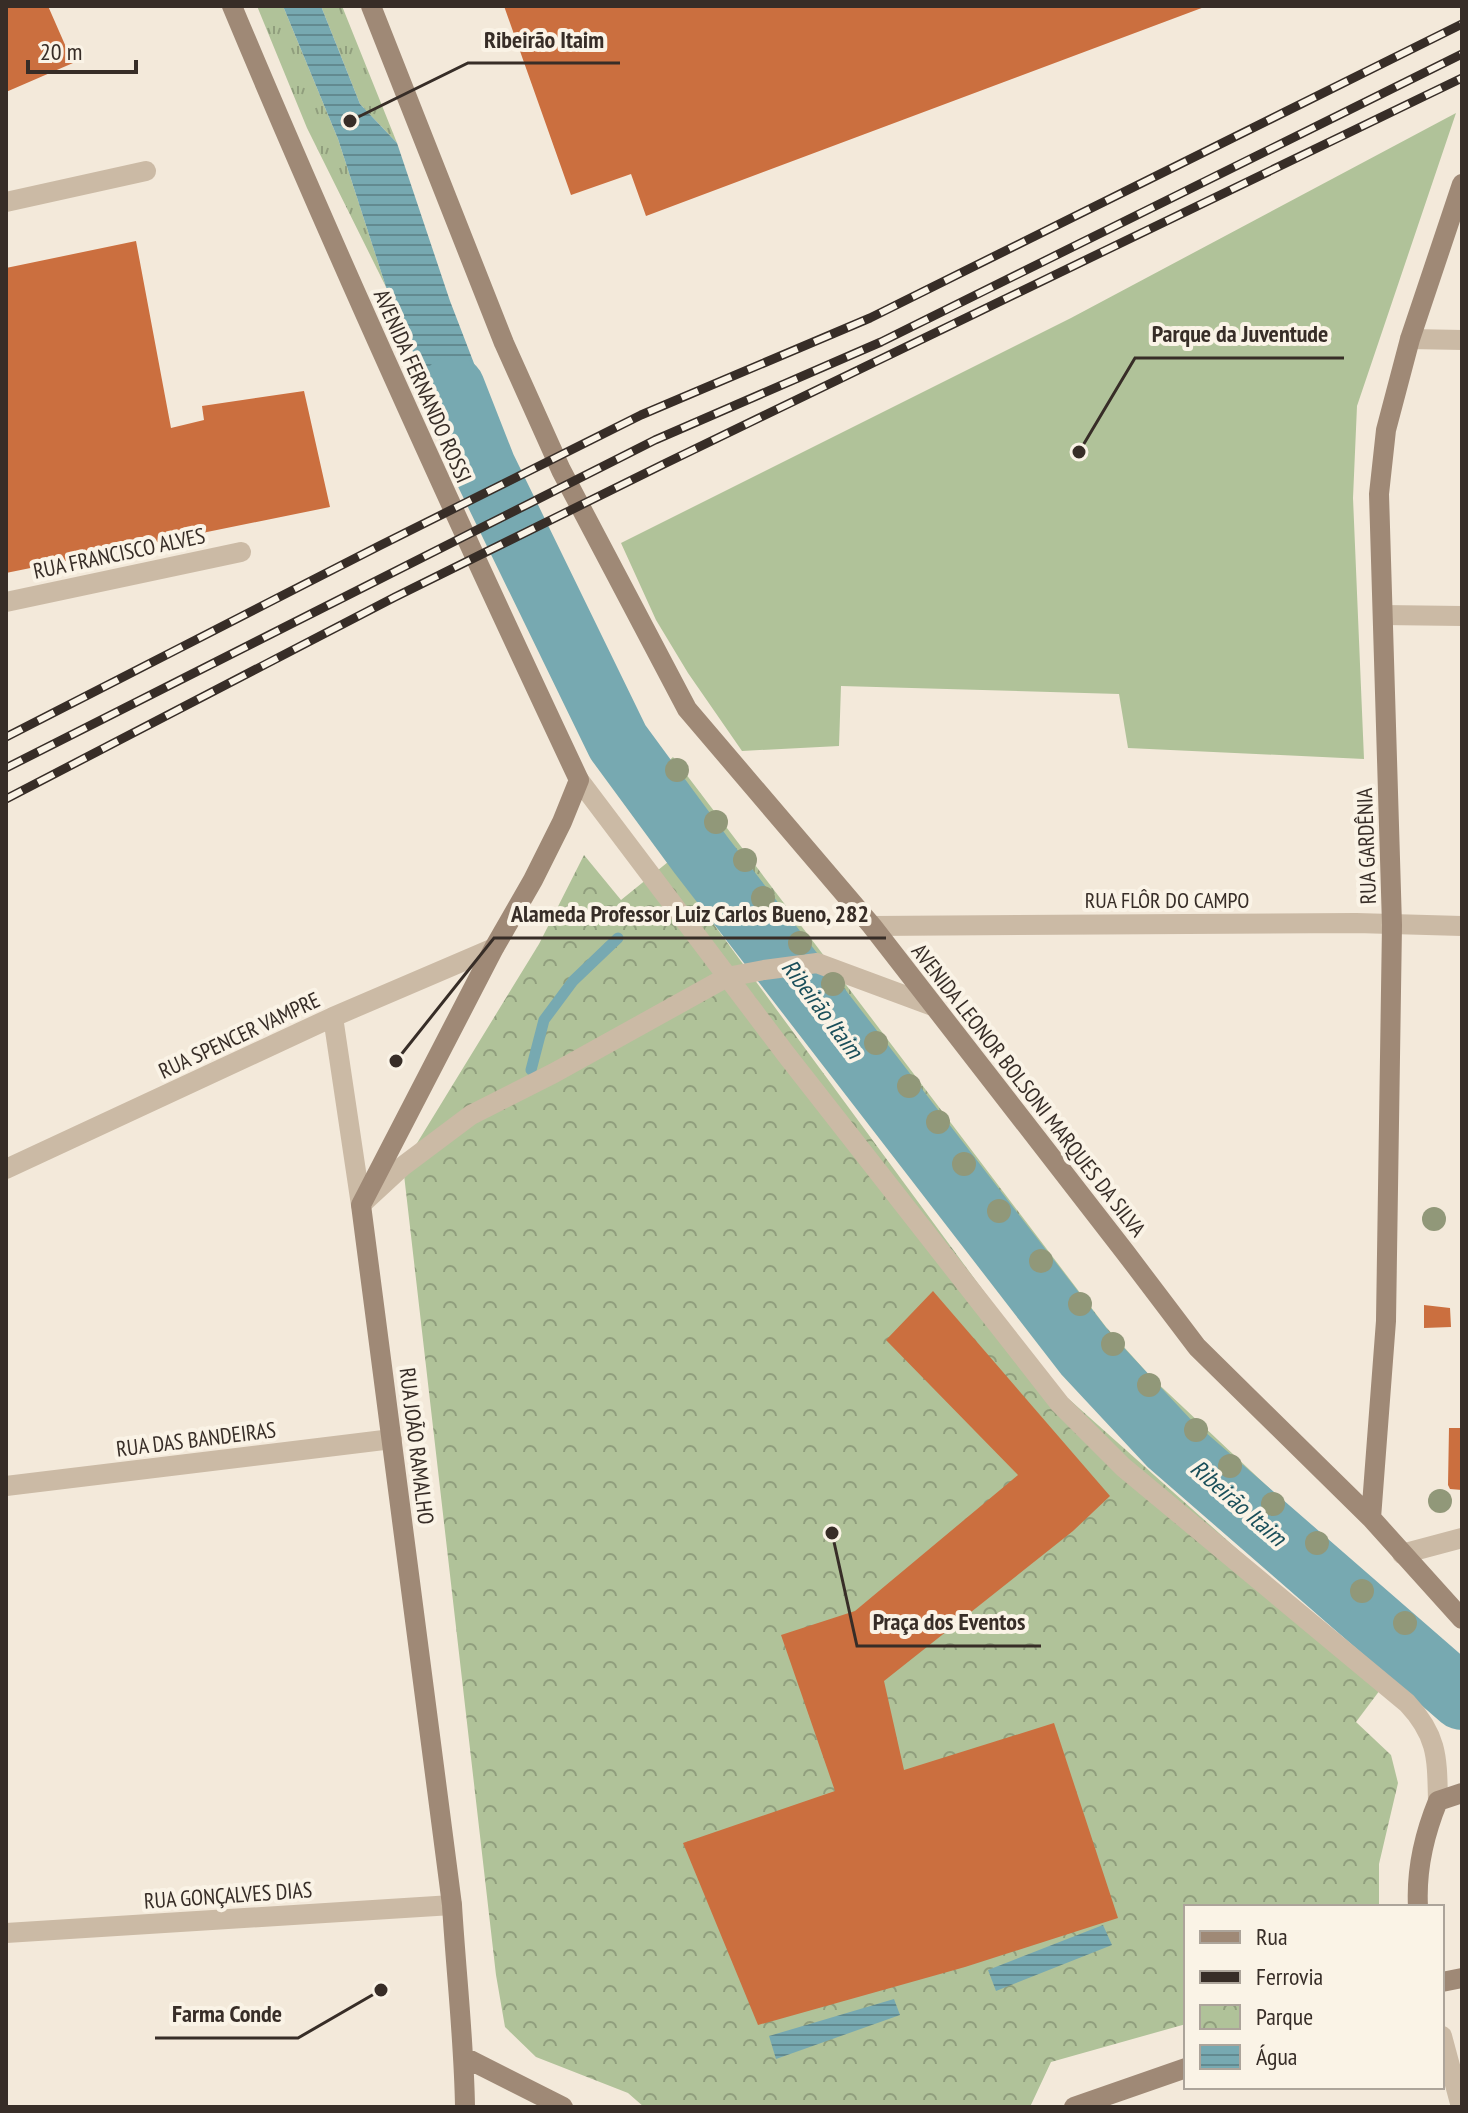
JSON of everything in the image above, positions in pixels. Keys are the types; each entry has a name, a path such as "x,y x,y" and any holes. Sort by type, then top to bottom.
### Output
{"main road":[{"name":"AVENIDA FERNANDO ROSSI","path":"232,6 451,508 579,780"},
{"name":"AVENIDA LEONOR BOLSONI MARQUES DA SILVA","path":"371,6 504,343 561,470 687,709 872,926 1197,1347 1371,1518 1462,1619"},
{"name":"RUA GARDÊNIA","path":"1371,1518 1386,1321 1392,925 1379,494 1386,430 1410,339 1462,184"},
{"path":"361,1205 494,948 533,880 579,780"},
{"name":"RUA JOÃO RAMALHO","path":"361,1205 452,1905 465,2107"},
{"path":"1418,1905 1417,1885 1429,1823 1438,1801 1462,1793"},
{"path":"464,2057 563,2107"},
{"path":"1074,2107 1184,2069"}],"street":[{"path":"6,202 146,171"},
{"path":"1410,339 1462,340"},
{"name":"RUA FRANCISCO ALVES","path":"6,602 241,552"},
{"path":"1383,615 1462,616"},
{"path":"579,780 727,977 1060,1404 1123,1467 1398,1695 1423,1720 1432,1740 1437,1764 1438,1801"},
{"name":"RUA FLÔR DO CAMPO","path":"872,926 1340,923 1462,926"},
{"name":"RUA SPENCER VAMPRE","path":"6,1169 333,1017 494,948"},
{"path":"361,1205 403,1166 471,1115 554,1073 727,977 817,963 933,1006"},
{"path":"333,1017 361,1205"},
{"name":"RUA DAS BANDEIRAS","path":"6,1486 392,1439"},
{"path":"1402,1554 1462,1538"},
{"name":"RUA GONÇALVES DIAS","path":"6,1933 452,1905"},
{"path":"1444,2043 1461,2107"}],"green space":[{"path":"257,6 283,6 338,139 386,287 307,128"},
{"path":"321,6 342,6 397,143 360,104"},
{"path":"1456,113 1357,406 1353,498 1364,759 1128,748 1119,694 841,686 839,746 742,751 656,620 621,543 1071,318"},
{"path":"673,757 1106,1327 1151,1377 1439,1648 1429,1658 1140,1394 1107,1357 664,765"},
{"path":"584,855 621,900 668,862 1052,1384 1386,1682 1356,1722 1391,1755 1398,1783 1379,1864 1379,1905 1184,1905 1184,2025 1051,2062 1030,2107 644,2107 628,2093 536,2057 505,2027 496,1975 403,1166 539,944"}],"water":[{"path":"283,6 321,6 360,104 397,143 450,301 510,457 465,477 386,287 338,139"},
{"path":"1103,1925 1112,1945 996,1991 988,1970"},
{"path":"894,1999 900,2015 776,2059 769,2036"}],"building":[{"path":"6,6 48,6 73,63 6,92"},
{"path":"504,6 1207,6 646,216 631,174 571,195"},
{"path":"136,241 171,428 204,420 202,406 304,391 330,507 6,573 6,268"},
{"path":"933,1291 1110,1496 1073,1531 884,1681 904,1770 1054,1723 1118,1918 965,1967 758,2025 683,1843 835,1791 781,1635 855,1611 1018,1475 886,1340"},
{"path":"1424,1305 1450,1308 1451,1327 1424,1328"},
{"path":"1449,1428 1462,1428 1462,1490 1450,1489 1448,1485"}],"waterway":[{"name":"Ribeirão Itaim","path":"453,388 484,467 618,742 701,855 1086,1354 1169,1443 1462,1698"},
{"path":"531,1070 544,1020 573,981 618,938"}],"railway":[{"path":"6,737 641,415 870,318 1462,24"},
{"path":"6,768 655,440 881,342 1462,54"},
{"path":"6,799 395,597 1462,78"}],"place":[{"name":"Ribeirão Itaim","path":"350,121"},
{"name":"Parque da Juventude","path":"1079,452"},
{"name":"Alameda Professor Luiz Carlos Bueno, 282","path":"396,1061"},
{"name":"Praça dos Eventos","path":"832,1533"},
{"name":"Farma Conde","path":"381,1990"}]}
